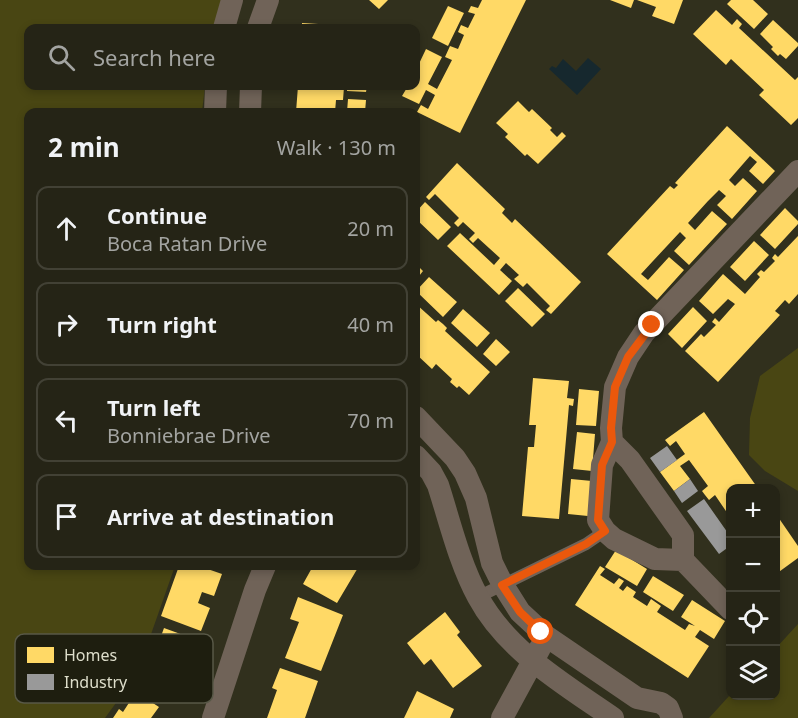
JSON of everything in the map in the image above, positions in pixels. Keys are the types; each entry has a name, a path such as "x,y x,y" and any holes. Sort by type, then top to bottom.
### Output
{"street":[{"path":"225,24 232,0"},
{"path":"259,24 268,0"},
{"path":"215,108 216,90"},
{"path":"250,108 251,90"},
{"path":"683,560 655,559 614,539 598,520 602,465 612,442 615,387 620,372 644,333 798,171"},
{"path":"420,421 455,458 465,473 476,498 492,563 502,585 520,612 546,636 637,698 661,703 668,708 672,718"},
{"path":"612,442 630,460 683,535 683,560 726,605"},
{"path":"420,460 431,472 438,485 465,568 478,597 499,626 549,674 613,718"},
{"path":"213,718 263,570"},
{"path":"502,718 546,636"}],"lane":[{"path":"478,597 586,544 605,531"}],"shaded area":[{"path":"0,0 221,0 215,24 24,24 24,90 205,90 202,108 24,108 24,570 174,570 151,634 15,634 15,703 116,703 105,718 0,718"},
{"path":"798,348 798,491 765,471 749,455 750,418 760,376"},
{"path":"798,624 798,718 709,718 726,699 780,700 780,644"}],"water":[{"path":"588,58 601,69 577,95 549,69 552,66 556,68 563,59 576,71"}],"building: Homes":[{"path":"369,0 388,0 379,9"},
{"path":"482,0 526,0 460,133 420,113 421,105 428,109 435,95 426,90 419,104 402,96 406,90 420,90 420,62 426,49 442,57 428,84 437,89 452,60 445,57 450,46 458,49 464,35 458,32 461,25 468,28 475,14 468,12 471,6 478,8"},
{"path":"610,0 634,0 631,8"},
{"path":"637,0 683,0 674,24 652,16 656,7"},
{"path":"731,0 753,0 768,14 754,29 727,4"},
{"path":"448,6 464,13 448,46 432,38"},
{"path":"716,10 732,25 737,19 742,24 739,28 795,80 798,77 798,118 791,125 759,95 764,90 731,59 726,65 693,34"},
{"path":"773,20 798,43 786,59 780,54 778,56 771,49 773,47 760,34"},
{"path":"298,90 344,90 343,100 336,100 335,108 296,108"},
{"path":"347,90 366,90 366,92"},
{"path":"348,99 366,100 365,108 347,108"},
{"path":"518,101 529,112 532,109 552,128 550,130 557,137 562,132 566,136 538,164 527,154 525,156 505,137 508,134 496,123"},
{"path":"727,126 775,171 763,184 749,171 757,162 750,156 729,180 735,186 743,178 757,191 732,219 717,205 726,196 719,190 688,223 695,230 712,211 727,224 689,265 674,251 686,238 680,232 641,274 648,280 669,257 684,270 657,300 607,254 670,186 674,189 678,185 675,183"},
{"path":"457,163 505,209 502,213 512,223 515,219 581,282 551,314 546,310 550,306 527,283 523,287 514,279 519,275 506,263 500,270 512,281 499,295 447,246 460,233 494,265 500,258 478,238 473,243 469,239 475,233 463,222 458,227 454,223 459,218 435,194 429,200 426,197"},
{"path":"425,202 451,227 438,240 420,223 420,208"},
{"path":"785,208 798,221 798,224 775,249 760,235"},
{"path":"798,236 798,294 789,304 785,300 775,311 780,315 718,382 685,351 701,334 704,337 716,325 712,322 715,318 719,322 735,304 728,299 713,314 699,301 723,274 745,294 760,277 757,274 761,270 764,272 775,261 772,258 775,254 778,257"},
{"path":"754,241 769,255 745,281 730,267"},
{"path":"429,277 457,302 443,317 420,295 420,287"},
{"path":"518,288 545,314 532,327 505,301"},
{"path":"693,307 707,321 682,348 668,334"},
{"path":"420,308 436,322 438,320 443,324 447,328 445,331 490,372 469,395 450,382 452,379 436,364 432,369 420,358"},
{"path":"463,309 490,333 477,347 451,323"},
{"path":"496,339 510,352 496,366 483,354"},
{"path":"533,378 569,381 567,398 574,399 573,406 569,405 559,519 522,516 528,447 534,447 536,425 529,425"},
{"path":"579,389 599,391 596,426 576,425"},
{"path":"704,412 755,484 726,484 726,511 715,495 709,500 702,491 708,486 689,460 680,466 690,479 674,491 660,472 685,454 676,441 670,446 665,440"},
{"path":"577,432 595,434 592,471 573,469"},
{"path":"571,479 592,481 588,516 568,514"},
{"path":"780,520 798,546 798,558 780,571"},
{"path":"616,550 647,569 637,586 605,567"},
{"path":"600,566 605,569 600,575 614,584 619,578 624,581 619,588 623,591 627,586 636,592 633,597 647,606 651,599 661,606 657,612 685,630 689,624 695,626 681,617 692,600 725,621 714,639 700,630 695,637 709,646 688,678 575,605"},
{"path":"178,570 210,570 222,574 214,596 202,592 198,603 210,608 201,631 161,616"},
{"path":"311,570 357,570 337,603 303,584"},
{"path":"653,576 684,595 673,611 643,592"},
{"path":"298,597 343,615 321,671 285,658 299,622 290,619"},
{"path":"445,612 460,632 457,635 482,666 453,688 431,659 424,665 407,643"},
{"path":"164,628 180,634 162,634"},
{"path":"280,668 318,681 305,718 267,718 277,690 272,688"},
{"path":"417,691 454,709 450,718 404,718"},
{"path":"129,703 153,703 159,707 151,718 113,718 119,709 123,712"}],"building: Industry":[{"path":"667,446 677,460 660,472 650,458"},
{"path":"690,479 698,491 682,503 674,491"},
{"path":"704,499 726,530 726,549 719,554 687,511"}],"route":[{"path":"541,632 520,612 502,585 586,544 605,531 598,520 602,465 612,442 615,387 628,357 652,325"}]}
